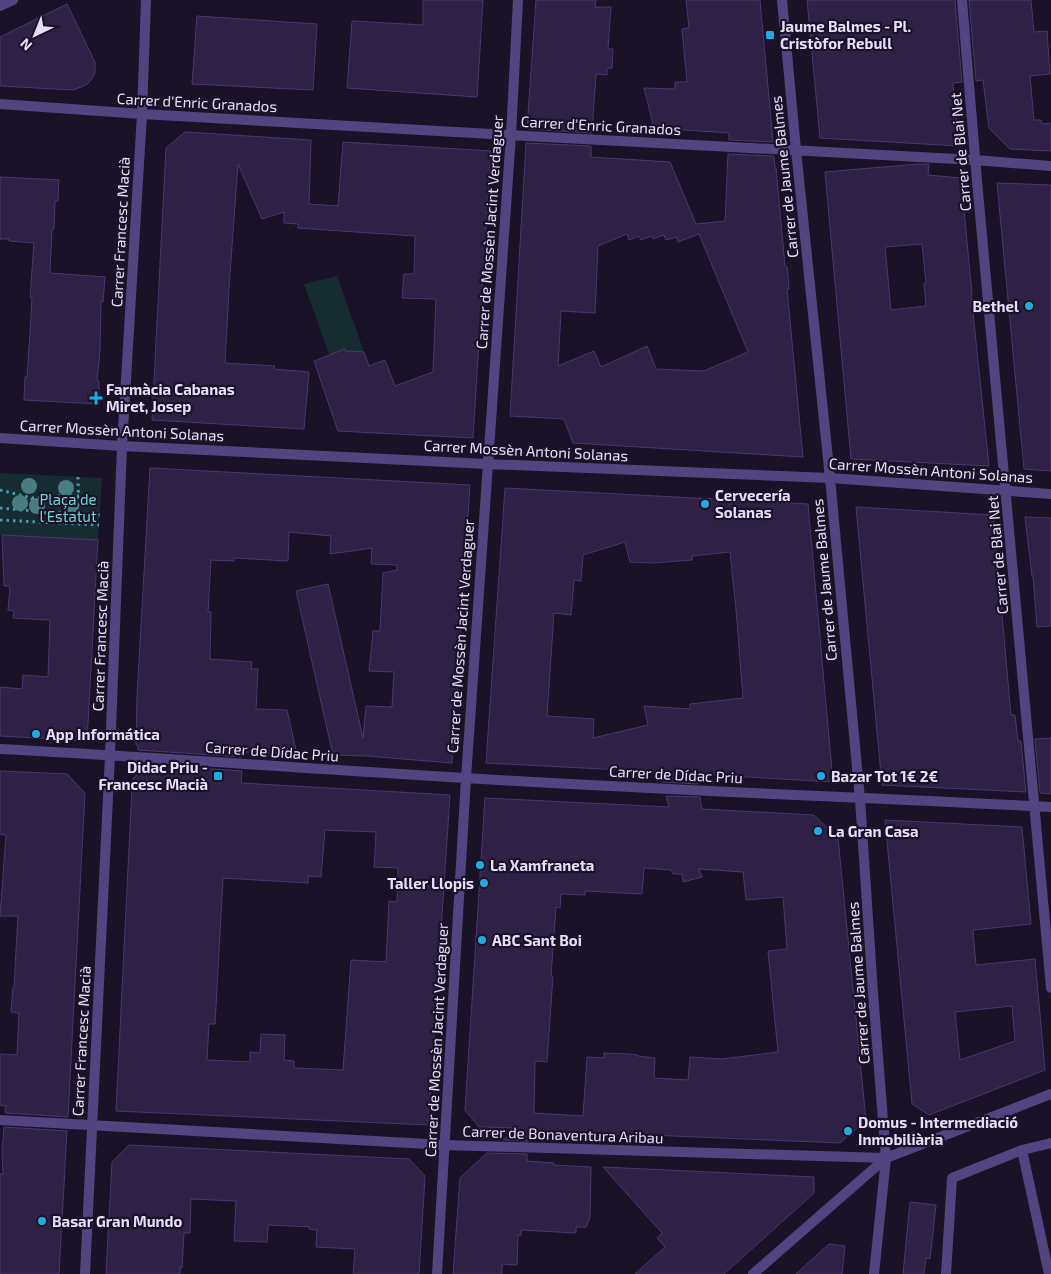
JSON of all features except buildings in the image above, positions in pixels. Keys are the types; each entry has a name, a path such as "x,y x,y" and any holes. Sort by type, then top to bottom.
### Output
{"street":[{"path":"0,6 13,0"},
{"name":"Carrer Francesc Macià","path":"84,1274 110,755 122,446 142,114 146,0"},
{"name":"Carrer de Mossèn Jacint Verdaguer","path":"437,1274 466,778 511,135 518,0"},
{"name":"Carrer de Jaume Balmes","path":"782,0 860,798 886,1158 874,1274"},
{"name":"Carrer de Blai Net","path":"962,0 1051,988"},
{"name":"Carrer d'Enric Granados","path":"0,104 142,114 975,160 1051,166"},
{"name":"Carrer Mossèn Antoni Solanas","path":"0,438 487,464 830,478 1051,494"},
{"name":"Carrer de Dídac Priu","path":"0,749 466,778 1051,807"},
{"path":"753,1274 886,1158 1051,1094"},
{"name":"Carrer de Bonaventura Aribau","path":"0,1120 445,1145 886,1158"},
{"path":"946,1274 952,1178 1022,1150 1051,1143"},
{"path":"1022,1150 1049,1274"}],"path":[{"path":"78,477 79,514"},
{"path":"0,490 32,498 79,496"},
{"path":"32,498 33,511"},
{"path":"0,508 100,515"},
{"path":"0,520 99,525"}],"green space":[{"path":"337,276 369,366 367,432 357,432 304,284"},
{"name":"Plaça de l'Estatut","path":"0,473 102,478 98,540 0,535"}],"place":[{"name":"Jaume Balmes - Pl. Cristòfor Rebull","path":"770,35"},
{"name":"Bethel","path":"1029,306"},
{"name":"Farmàcia Cabanas Miret, Josep","path":"96,398"},
{"name":"Cervecería Solanas","path":"705,504"},
{"name":"App Informática","path":"36,734"},
{"name":"Didac Priu - Francesc Macià","path":"218,776"},
{"name":"Bazar Tot 1€ 2€","path":"821,776"},
{"name":"La Gran Casa","path":"818,831"},
{"name":"La Xamfraneta","path":"480,865"},
{"name":"Taller Llopis","path":"484,883"},
{"name":"ABC Sant Boi","path":"482,940"},
{"name":"Domus - Intermediació Inmobiliària","path":"848,1131"},
{"name":"Basar Gran Mundo","path":"42,1221"}]}
